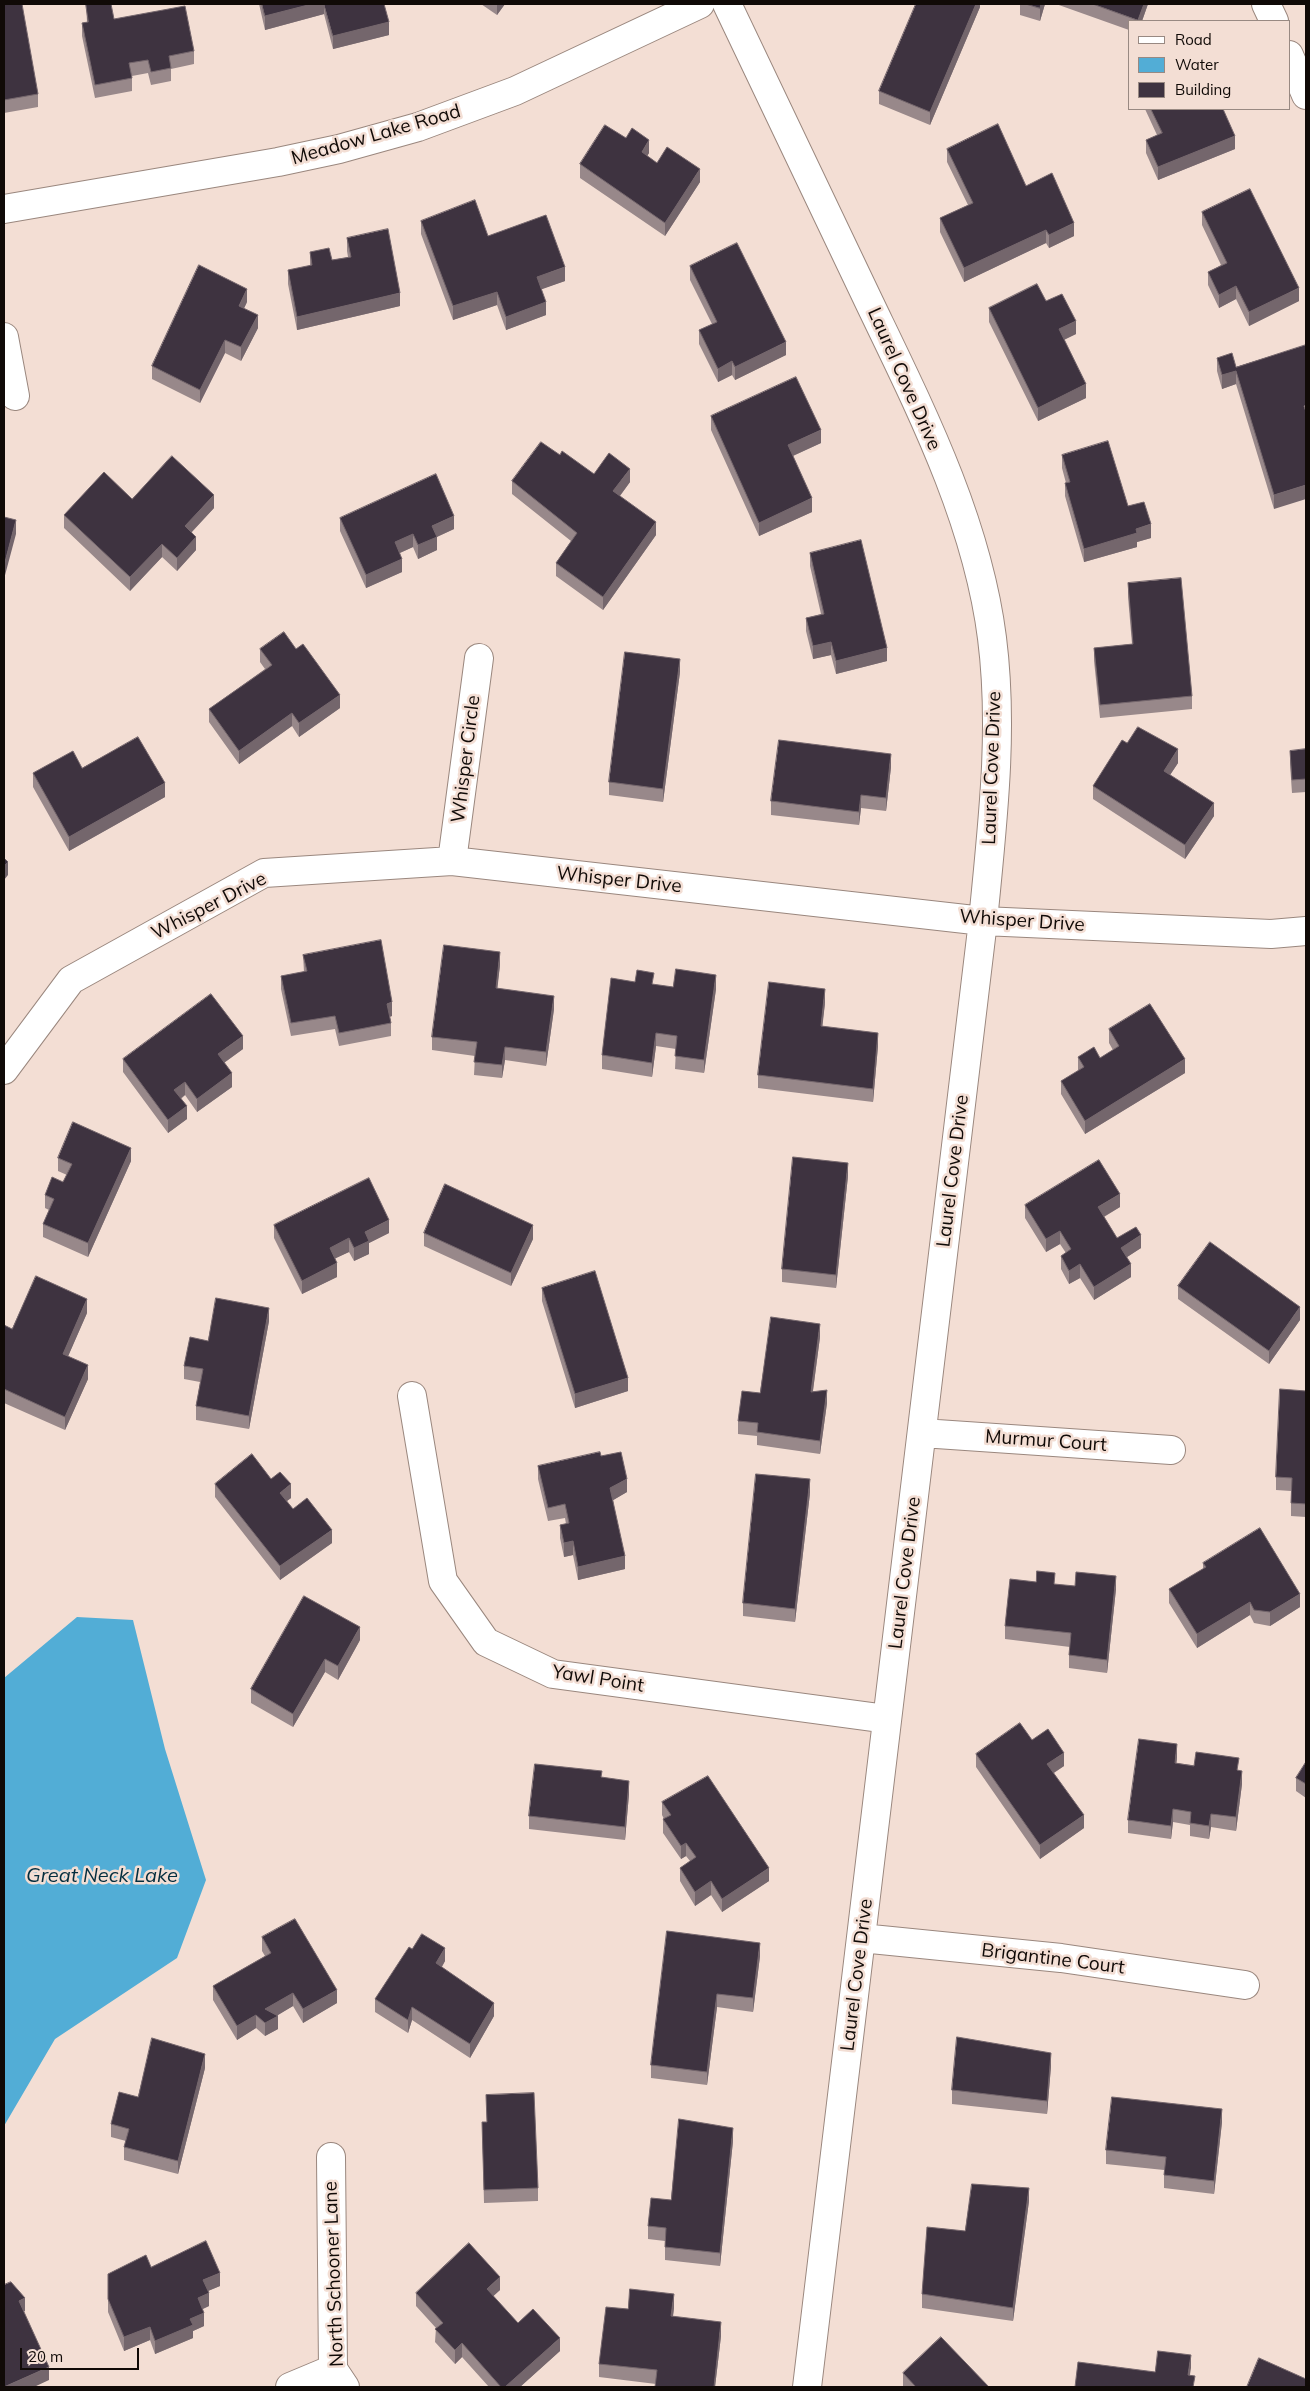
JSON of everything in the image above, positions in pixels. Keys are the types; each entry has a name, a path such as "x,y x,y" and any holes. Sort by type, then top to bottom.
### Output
{"street":[{"name":"Meadow Lake Road","path":"4,209 278,162 339,149 418,127 515,91 700,4"},
{"name":"Laurel Cove Drive","path":"727,4 924,417 968,531 984,592 992,638 997,718 995,799 983,921 808,2387"},
{"path":"1266,4 1274,20"},
{"path":"1290,58 1306,95"},
{"path":"4,337 15,396"},
{"name":"Whisper Circle","path":"452,861 479,658"},
{"name":"Whisper Drive","path":"4,1070 71,980 264,873 452,861 983,921 1271,934 1306,931"},
{"name":"Yawl Point","path":"412,1396 443,1581 486,1642 552,1674 887,1719"},
{"name":"Murmur Court","path":"922,1432 1171,1450"},
{"name":"Brigantine Court","path":"862,1938 1061,1958 1245,1985"},
{"name":"North Schooner Lane","path":"331,2157 339,2378"},
{"path":"290,2387 339,2378"}],"water":[{"name":"Great Neck Lake","path":"77,1617 133,1620 165,1749 206,1880 177,1958 55,2039 4,2126 4,1678"}],"building":[{"path":"22,4 38,94 4,100 4,5"},
{"path":"86,4 111,4 114,19 185,6 194,51 169,56 171,68 151,72 148,60 129,63 132,78 95,85 82,23 88,22"},
{"path":"262,4 312,4 265,16"},
{"path":"324,4 384,4 389,22 333,36"},
{"path":"916,4 976,4 930,112 879,91"},
{"path":"1026,4 1041,4 1040,8"},
{"path":"1093,4 1144,4 1138,20"},
{"path":"1151,110 1223,110 1235,136 1158,167 1146,140 1162,133"},
{"path":"998,124 1026,186 1052,173 1074,223 1049,235 1046,230 964,268 940,218 973,203 947,149"},
{"path":"605,125 626,138 632,128 649,140 642,152 657,163 667,147 700,169 665,223 580,164"},
{"path":"1250,189 1299,288 1249,312 1236,286 1219,295 1208,272 1227,263 1202,212"},
{"path":"475,200 488,236 546,215 565,267 537,277 546,302 506,317 497,292 453,306 421,221"},
{"path":"388,229 400,293 297,317 288,270 312,265 310,252 329,248 332,260 351,257 347,238"},
{"path":"737,243 786,342 735,367 732,361 718,369 699,330 717,322 690,266"},
{"path":"199,265 247,289 239,306 258,315 241,347 225,340 200,390 152,366"},
{"path":"1037,284 1046,301 1062,294 1076,321 1059,329 1086,384 1038,408 989,308"},
{"path":"1306,345 1306,405 1304,406 1306,412 1306,485 1274,495 1236,371 1222,375 1217,358 1232,353 1236,367"},
{"path":"796,377 821,430 788,445 812,498 759,523 711,416"},
{"path":"1108,441 1128,506 1144,502 1151,524 1136,529 1137,533 1084,549 1065,483 1070,482 1062,455"},
{"path":"541,442 560,455 562,451 594,474 609,453 630,469 613,491 656,522 603,597 556,563 577,533 512,481"},
{"path":"172,456 214,495 185,526 196,537 177,558 162,544 130,577 64,515 104,472 132,499"},
{"path":"436,474 454,516 432,526 437,537 418,545 413,534 395,542 402,559 366,575 340,518"},
{"path":"4,517 16,520 4,566"},
{"path":"861,540 887,648 836,661 831,642 813,646 806,618 824,614 810,553"},
{"path":"1181,578 1192,696 1100,705 1094,648 1133,644 1128,583"},
{"path":"284,632 296,649 303,644 340,695 299,723 292,713 239,751 209,709 272,665 260,649"},
{"path":"625,652 680,659 663,789 609,782"},
{"path":"1138,727 1178,749 1164,771 1214,803 1185,845 1093,786 1122,740 1127,743"},
{"path":"138,737 165,783 69,837 33,773 73,751 82,768"},
{"path":"779,740 891,754 886,798 861,795 859,812 771,801"},
{"path":"1306,749 1306,779 1292,780 1290,751"},
{"path":"4,858 8,862 4,866"},
{"path":"381,940 392,1002 387,1004 391,1023 339,1033 335,1016 291,1023 281,976 307,971 303,955"},
{"path":"444,945 500,952 496,988 554,996 546,1052 505,1047 502,1065 474,1062 477,1042 432,1037"},
{"path":"676,969 716,975 704,1060 675,1056 677,1036 656,1033 652,1063 602,1055 611,978 635,982 637,970 654,973 652,984 673,987"},
{"path":"769,982 825,989 821,1026 878,1033 873,1089 758,1075"},
{"path":"211,994 243,1036 218,1054 232,1073 197,1099 185,1082 174,1090 187,1106 168,1120 123,1059"},
{"path":"1150,1004 1185,1059 1085,1121 1061,1081 1084,1067 1078,1057 1094,1047 1100,1058 1119,1046 1109,1029"},
{"path":"73,1122 131,1148 88,1243 43,1224 54,1199 45,1195 52,1177 63,1182 72,1164 58,1158"},
{"path":"793,1157 848,1163 836,1275 782,1269"},
{"path":"1099,1160 1120,1194 1098,1207 1117,1238 1136,1227 1141,1235 1121,1248 1131,1264 1094,1287 1080,1264 1069,1271 1061,1256 1071,1249 1060,1231 1046,1239 1025,1205"},
{"path":"369,1178 389,1220 365,1232 369,1241 354,1248 349,1238 330,1248 337,1263 302,1281 274,1225"},
{"path":"445,1184 533,1225 511,1273 424,1233"},
{"path":"1210,1242 1300,1307 1269,1351 1178,1286"},
{"path":"595,1271 628,1378 575,1394 542,1288"},
{"path":"36,1276 87,1299 63,1354 88,1365 65,1417 4,1389 4,1325 12,1329"},
{"path":"216,1298 269,1308 249,1416 196,1406 203,1369 184,1366 190,1337 208,1341"},
{"path":"771,1317 820,1324 811,1392 827,1390 820,1441 757,1432 758,1423 738,1421 742,1391 760,1393"},
{"path":"1280,1389 1306,1391 1306,1504 1291,1503 1292,1478 1276,1477"},
{"path":"600,1452 601,1456 621,1452 627,1479 610,1488 625,1556 578,1567 573,1541 564,1543 560,1525 569,1523 565,1504 548,1508 538,1466"},
{"path":"252,1454 271,1479 280,1472 291,1484 280,1493 293,1509 307,1498 332,1530 280,1566 215,1484"},
{"path":"756,1474 810,1479 795,1609 743,1603"},
{"path":"1260,1528 1300,1594 1270,1612 1254,1610 1250,1602 1197,1634 1169,1589 1206,1567 1203,1563"},
{"path":"1037,1571 1055,1573 1054,1584 1075,1586 1076,1572 1116,1576 1107,1660 1069,1655 1071,1633 1005,1626 1010,1579 1036,1582"},
{"path":"304,1596 360,1627 338,1666 325,1659 293,1714 251,1689"},
{"path":"1020,1723 1032,1740 1048,1729 1064,1753 1047,1764 1084,1815 1040,1845 976,1754"},
{"path":"1139,1739 1177,1744 1175,1763 1194,1766 1196,1752 1239,1758 1237,1770 1242,1771 1236,1817 1211,1814 1209,1826 1190,1823 1191,1812 1173,1809 1171,1826 1128,1820"},
{"path":"1306,1762 1306,1784 1296,1778"},
{"path":"535,1764 602,1771 601,1777 629,1781 625,1827 529,1816"},
{"path":"708,1776 769,1868 722,1899 711,1881 695,1892 680,1868 696,1857 686,1843 681,1846 663,1819 671,1815 662,1802"},
{"path":"295,1919 337,1990 303,2009 293,1993 265,2009 278,2016 265,2023 256,2015 237,2026 213,1986 271,1953 262,1937"},
{"path":"667,1931 760,1943 753,1998 717,1994 707,2072 651,2065"},
{"path":"422,1934 445,1948 436,1963 494,2003 470,2044 412,2007 408,2020 375,1999 409,1947 412,1949"},
{"path":"957,2037 1051,2053 1047,2101 952,2090"},
{"path":"152,2038 205,2054 178,2161 124,2147 129,2129 111,2124 119,2092 138,2097"},
{"path":"534,2093 538,2188 484,2190 482,2122 487,2122 486,2095"},
{"path":"1112,2097 1222,2109 1214,2181 1164,2175 1166,2157 1106,2150"},
{"path":"679,2119 733,2128 720,2253 665,2247 666,2228 648,2226 651,2198 671,2200"},
{"path":"972,2184 1029,2188 1013,2308 922,2294 927,2227 965,2231"},
{"path":"206,2241 220,2273 203,2280 209,2293 198,2298 204,2313 190,2319 193,2325 155,2341 150,2327 124,2337 108,2299 108,2274 146,2255 151,2267"},
{"path":"469,2243 500,2277 487,2289 518,2323 533,2309 560,2338 505,2387 501,2387 462,2343 455,2350 435,2329 443,2323 416,2293"},
{"path":"11,2282 25,2298 19,2301 49,2367 4,2387 4,2285"},
{"path":"630,2289 674,2294 671,2316 721,2322 714,2387 655,2387 657,2370 599,2364 606,2307 628,2309"},
{"path":"941,2337 989,2387 916,2387 903,2373"},
{"path":"1158,2351 1191,2355 1188,2375 1195,2376 1193,2387 1075,2387 1078,2362 1155,2372"},
{"path":"1259,2358 1306,2379 1306,2387 1247,2387"}]}
